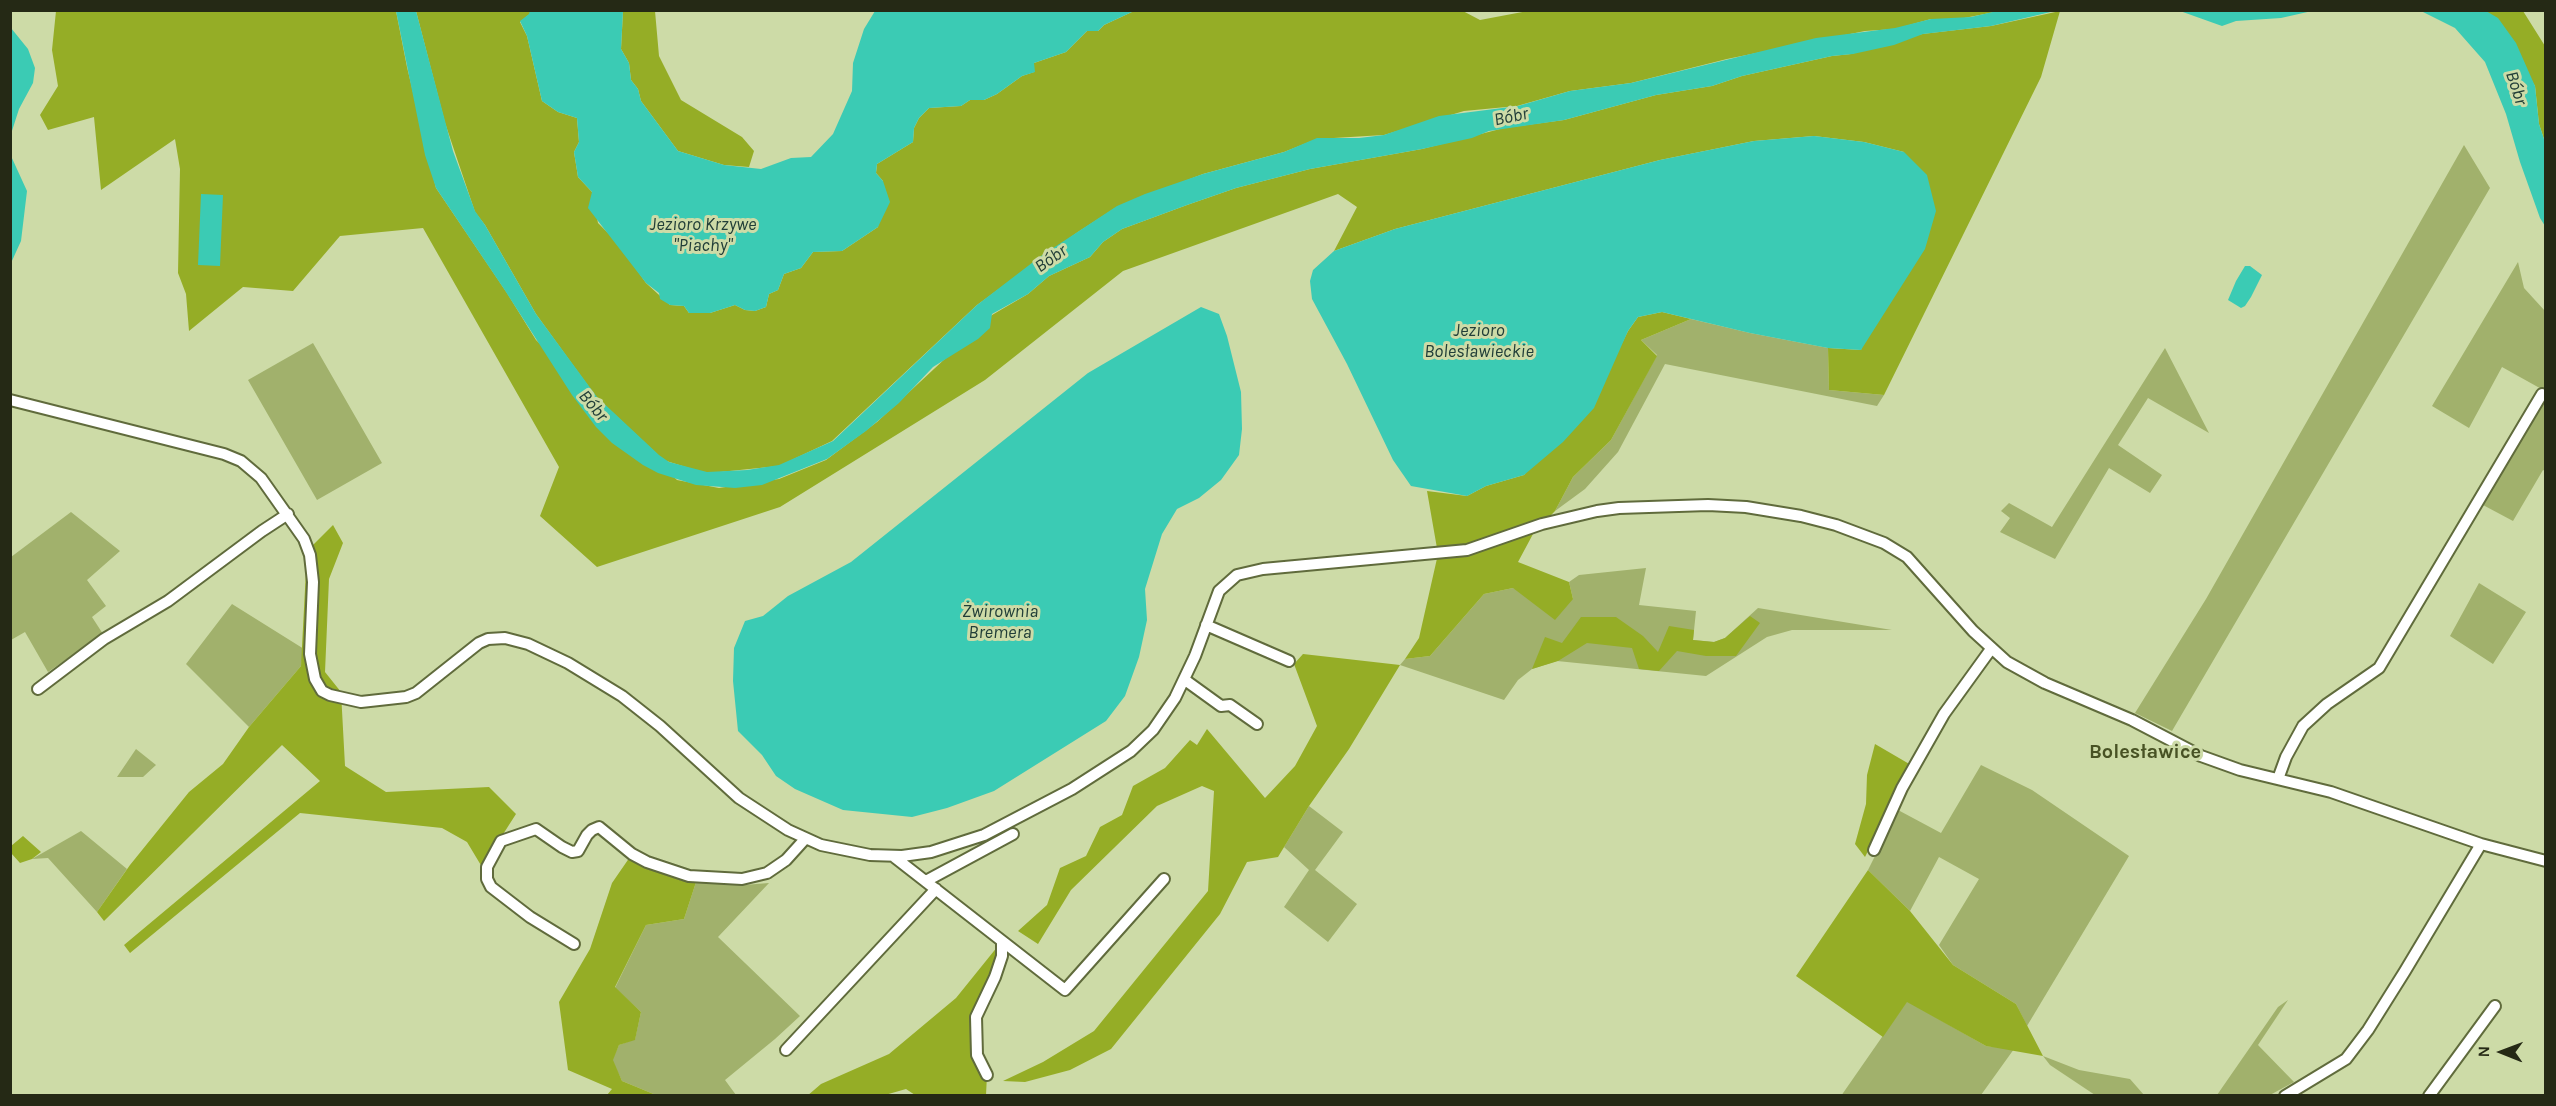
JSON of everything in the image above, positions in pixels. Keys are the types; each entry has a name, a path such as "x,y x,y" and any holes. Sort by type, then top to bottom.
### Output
{"street":[{"path":"2278,779 2286,757 2303,726 2327,704 2379,668 2542,394"},
{"path":"10,400 190,444 241,461 261,478 304,538 310,555 313,582 310,654 315,679 322,691 361,702 406,697 416,693 459,657 488,639 505,638 528,644 548,652 622,696 660,726 739,798 805,839 861,853 893,856 931,852 984,835 1112,765 1142,743 1185,680 1219,591 1237,575 1250,571 1467,550 1542,524 1619,508 1727,506 1801,516 1836,525 1884,543 1906,557 1991,649 2023,672 2132,720 2201,756 2240,770 2365,802 2481,844 2546,861"},
{"path":"38,689 104,639 162,604 288,514"},
{"path":"1206,625 1289,661"},
{"path":"1874,850 1902,788 1944,714 1991,649"},
{"path":"1185,680 1221,706 1230,705 1257,724"},
{"path":"574,944 530,917 491,887 487,879 488,867 501,841 536,829 572,852 578,851 587,835 599,827 632,854 647,862 689,876 742,879 767,873 786,860 805,839"},
{"path":"926,881 1013,834"},
{"path":"2285,1095 2346,1059 2368,1030 2481,844"},
{"path":"893,856 1065,990 1164,879"},
{"path":"786,1050 936,889"},
{"path":"987,1075 977,1055 976,1017 995,978 1002,956 1002,941"},
{"path":"2429,1095 2495,1006"}],"green space":[{"path":"1461,10 1480,20 1533,10 2000,11 1954,20 1931,19 1895,29 1865,31 1727,59 1631,83 1570,91 1517,106 1464,111 1384,135 1317,139 1284,152 1203,174 1117,207 1078,232 977,305 832,441 779,466 702,472 663,460 596,397 536,314 485,225 475,212 445,123 416,11 530,11 530,14 520,22 527,36 542,101 558,112 577,118 579,142 574,152 578,177 592,192 598,223 618,243 646,283 670,305 684,306 689,313 710,313 735,305 745,310 755,311 766,307 769,294 778,290 784,274 801,268 813,252 842,251 878,227 883,181 876,173 877,164 913,142 914,128 919,118 929,108 961,106 970,100 984,100 997,94 1022,76 1034,72 1034,63 1066,52 1087,31 1098,31 1104,25 1134,11"},
{"path":"56,11 396,11 436,188 536,340 677,480 719,488 779,479 826,460 877,422 992,315 1028,294 1049,276 1090,257 1103,242 1122,229 1187,205 1236,188 1310,169 1422,149 1504,128 1564,120 1656,95 1712,86 1742,76 1851,54 1922,34 1991,26 2060,11 2041,77 1884,395 1829,390 1828,348 1861,350 1904,152 1864,142 1814,136 1754,141 1660,160 1395,229 1334,251 1357,207 1338,194 1123,271 985,380 780,507 597,567 540,516 559,467 423,228 340,236 293,291 243,287 189,331 186,294 178,273 180,169 175,139 101,190 94,117 48,130 40,115 58,86 52,50"},
{"path":"623,11 655,11 659,56 681,100 742,137 754,151 749,167 724,165 678,151 641,101 638,89 631,80 629,63 621,49"},
{"path":"2486,11 2523,11 2545,46 2545,142 2539,124 2535,86"},
{"path":"2464,145 2490,188 2172,731 2135,713 2206,599"},
{"path":"2518,262 2524,288 2545,311 2545,391 2502,367 2469,428 2432,406"},
{"path":"1662,312 1691,319 1641,340 1657,356 1611,440 1573,477 1555,511 1533,534 1518,562 1569,582 1573,599 1555,620 1513,588 1484,594 1430,656 1405,659 1419,638 1438,554 1427,491 1467,496 1486,486 1524,475 1617,353 1638,317"},
{"path":"1691,319 1828,348 1829,390 1884,395 1877,406 1665,364 1618,452 1585,489 1555,511 1573,477 1611,440 1657,355 1641,340"},
{"path":"313,343 382,463 317,500 248,380"},
{"path":"2165,348 2209,433 2148,398 2118,445 2162,475 2150,493 2109,468 2055,559 2000,532 2010,518 2001,511 2009,503 2052,527"},
{"path":"2545,399 2545,471 2543,470 2513,521 2483,505"},
{"path":"71,512 120,551 87,580 106,606 92,617 103,634 48,672 25,632 11,640 11,557"},
{"path":"333,525 343,543 329,579 325,672 341,692 345,766 386,792 489,787 516,814 482,867 467,842 442,828 300,813 130,953 124,945 320,781 282,745 104,921 97,912 130,865 189,792 223,764 249,727 301,666 307,551"},
{"path":"1646,568 1639,605 1696,611 1693,640 1714,642 1725,638 1758,608 1892,630 1792,630 1767,637 1706,676 1557,661 1532,669 1518,680 1504,700 1400,665 1405,659 1430,656 1484,594 1513,588 1573,599 1569,582 1579,575"},
{"path":"2479,583 2526,612 2493,664 2450,636"},
{"path":"232,604 304,649 301,666 249,727 186,664"},
{"path":"1750,616 1760,623 1736,656 1706,656 1677,651 1659,671 1639,669 1632,648 1587,643 1558,661 1532,669 1545,637 1562,643 1581,617 1616,617 1643,636 1658,652 1669,626 1694,630 1693,640 1714,642 1725,638"},
{"path":"1303,654 1400,665 1349,749 1309,806 1278,857 1247,862 1220,914 1111,1049 1070,1070 1025,1082 1003,1081 1043,1062 1094,1031 1208,891 1214,791 1202,786 1157,806 1071,890 1038,944 1018,931 1047,905 1060,868 1086,856 1100,827 1122,815 1133,786 1165,768 1190,740 1197,745 1207,729 1265,798 1295,766 1317,726 1294,664"},
{"path":"1875,744 1911,765 1865,857 1855,844 1866,804 1867,775"},
{"path":"136,749 156,765 143,777 117,777"},
{"path":"1981,765 2032,790 2129,856 2027,1026 2016,1004 1953,965 1939,945 1979,879 1939,857 1910,911 1868,870 1898,810 1941,833"},
{"path":"1309,806 1343,832 1315,870 1357,904 1328,942 1284,907 1309,870 1284,847"},
{"path":"81,831 127,869 97,912 48,858 32,859"},
{"path":"23,836 41,852 32,859 20,863 11,853 11,846"},
{"path":"632,854 698,876 684,919 646,925 615,987 641,1012 635,1040 619,1045 613,1060 622,1081 656,1095 607,1095 612,1089 568,1070 559,1002 590,949 612,883"},
{"path":"1868,870 1910,911 1953,965 2016,1004 2043,1056 1986,1046 1907,1002 1883,1037 1796,976"},
{"path":"698,876 744,885 769,883 718,937 800,1016 725,1080 736,1095 656,1095 622,1081 612,1060 619,1045 635,1039 641,1012 615,988 646,925 684,919"},
{"path":"1002,941 974,1030 987,1075 986,1095 915,1095 906,1089 885,1095 807,1096 821,1084 889,1054 956,998"},
{"path":"2288,1000 2258,1045 2294,1082 2270,1095 2217,1095 2278,1007"},
{"path":"1907,1001 1986,1046 2014,1049 1981,1095 1841,1096"},
{"path":"2043,1056 2079,1070 2130,1079 2144,1095 2095,1095 2050,1065"}],"water":[{"name":"Bóbr","path":"396,11 416,11 453,151 475,211 536,314 597,397 659,455 669,462 707,472 747,470 779,465 833,441 977,305 1041,256 1117,206 1203,174 1284,152 1317,138 1359,138 1384,135 1439,116 1518,106 1570,91 1631,83 1816,38 1895,28 1931,19 1971,17 1997,11 2055,11 1991,26 1923,34 1894,45 1742,76 1712,86 1656,95 1564,120 1489,131 1472,138 1422,149 1310,169 1236,188 1187,205 1122,229 1103,242 1090,257 1049,276 1028,294 992,314 990,328 978,339 933,367 899,403 866,431 827,459 762,485 735,488 696,485 658,473 643,465 612,443 596,427 572,395 436,188 425,155"},
{"name":"Jezioro Krzywe \"Piachy\"","path":"530,11 623,11 621,49 629,63 631,80 638,89 641,101 678,151 724,165 761,169 791,158 811,157 833,134 852,91 853,63 864,29 875,11 1134,11 1104,25 1098,31 1087,31 1066,52 1034,63 1035,72 1022,76 997,94 984,100 970,100 961,106 929,108 919,118 914,128 913,142 877,164 876,173 883,181 890,202 878,227 842,251 813,252 801,268 784,274 778,290 769,294 766,307 755,311 745,310 735,305 710,313 689,313 684,306 670,305 660,299 659,293 646,283 588,208 592,192 578,177 574,152 579,142 577,118 558,112 542,101 527,36 520,21"},
{"path":"2180,11 2312,11 2281,18 2236,21 2222,26"},
{"name":"Bóbr","path":"2421,11 2486,11 2498,18 2516,43 2535,86 2539,124 2545,142 2545,226 2540,218 2506,114 2485,62 2455,28"},
{"path":"11,28 28,49 35,68 33,83 19,109 11,134"},
{"name":"Jezioro Bolesławieckie","path":"1814,136 1864,142 1904,152 1927,175 1936,211 1925,249 1861,350 1828,348 1750,333 1662,312 1638,317 1628,331 1594,408 1563,442 1524,475 1486,486 1467,496 1411,486 1393,460 1347,364 1312,299 1310,281 1313,270 1334,251 1395,229 1660,160 1754,141"},
{"path":"11,156 27,191 21,241 11,263"},
{"path":"201,194 223,195 220,266 198,265"},
{"path":"2245,266 2250,266 2262,275 2251,297 2241,308 2228,300"},
{"name":"Żwirownia Bremera","path":"1201,307 1219,314 1227,336 1241,392 1242,429 1239,455 1221,480 1199,498 1177,509 1162,534 1145,589 1147,620 1139,657 1125,696 1106,721 994,791 947,808 912,817 843,810 795,789 776,776 762,755 738,731 733,681 734,648 745,621 763,616 788,596 851,562 1088,373"}],"district":[{"name":"Bolesławice","path":"2145,752"}]}
